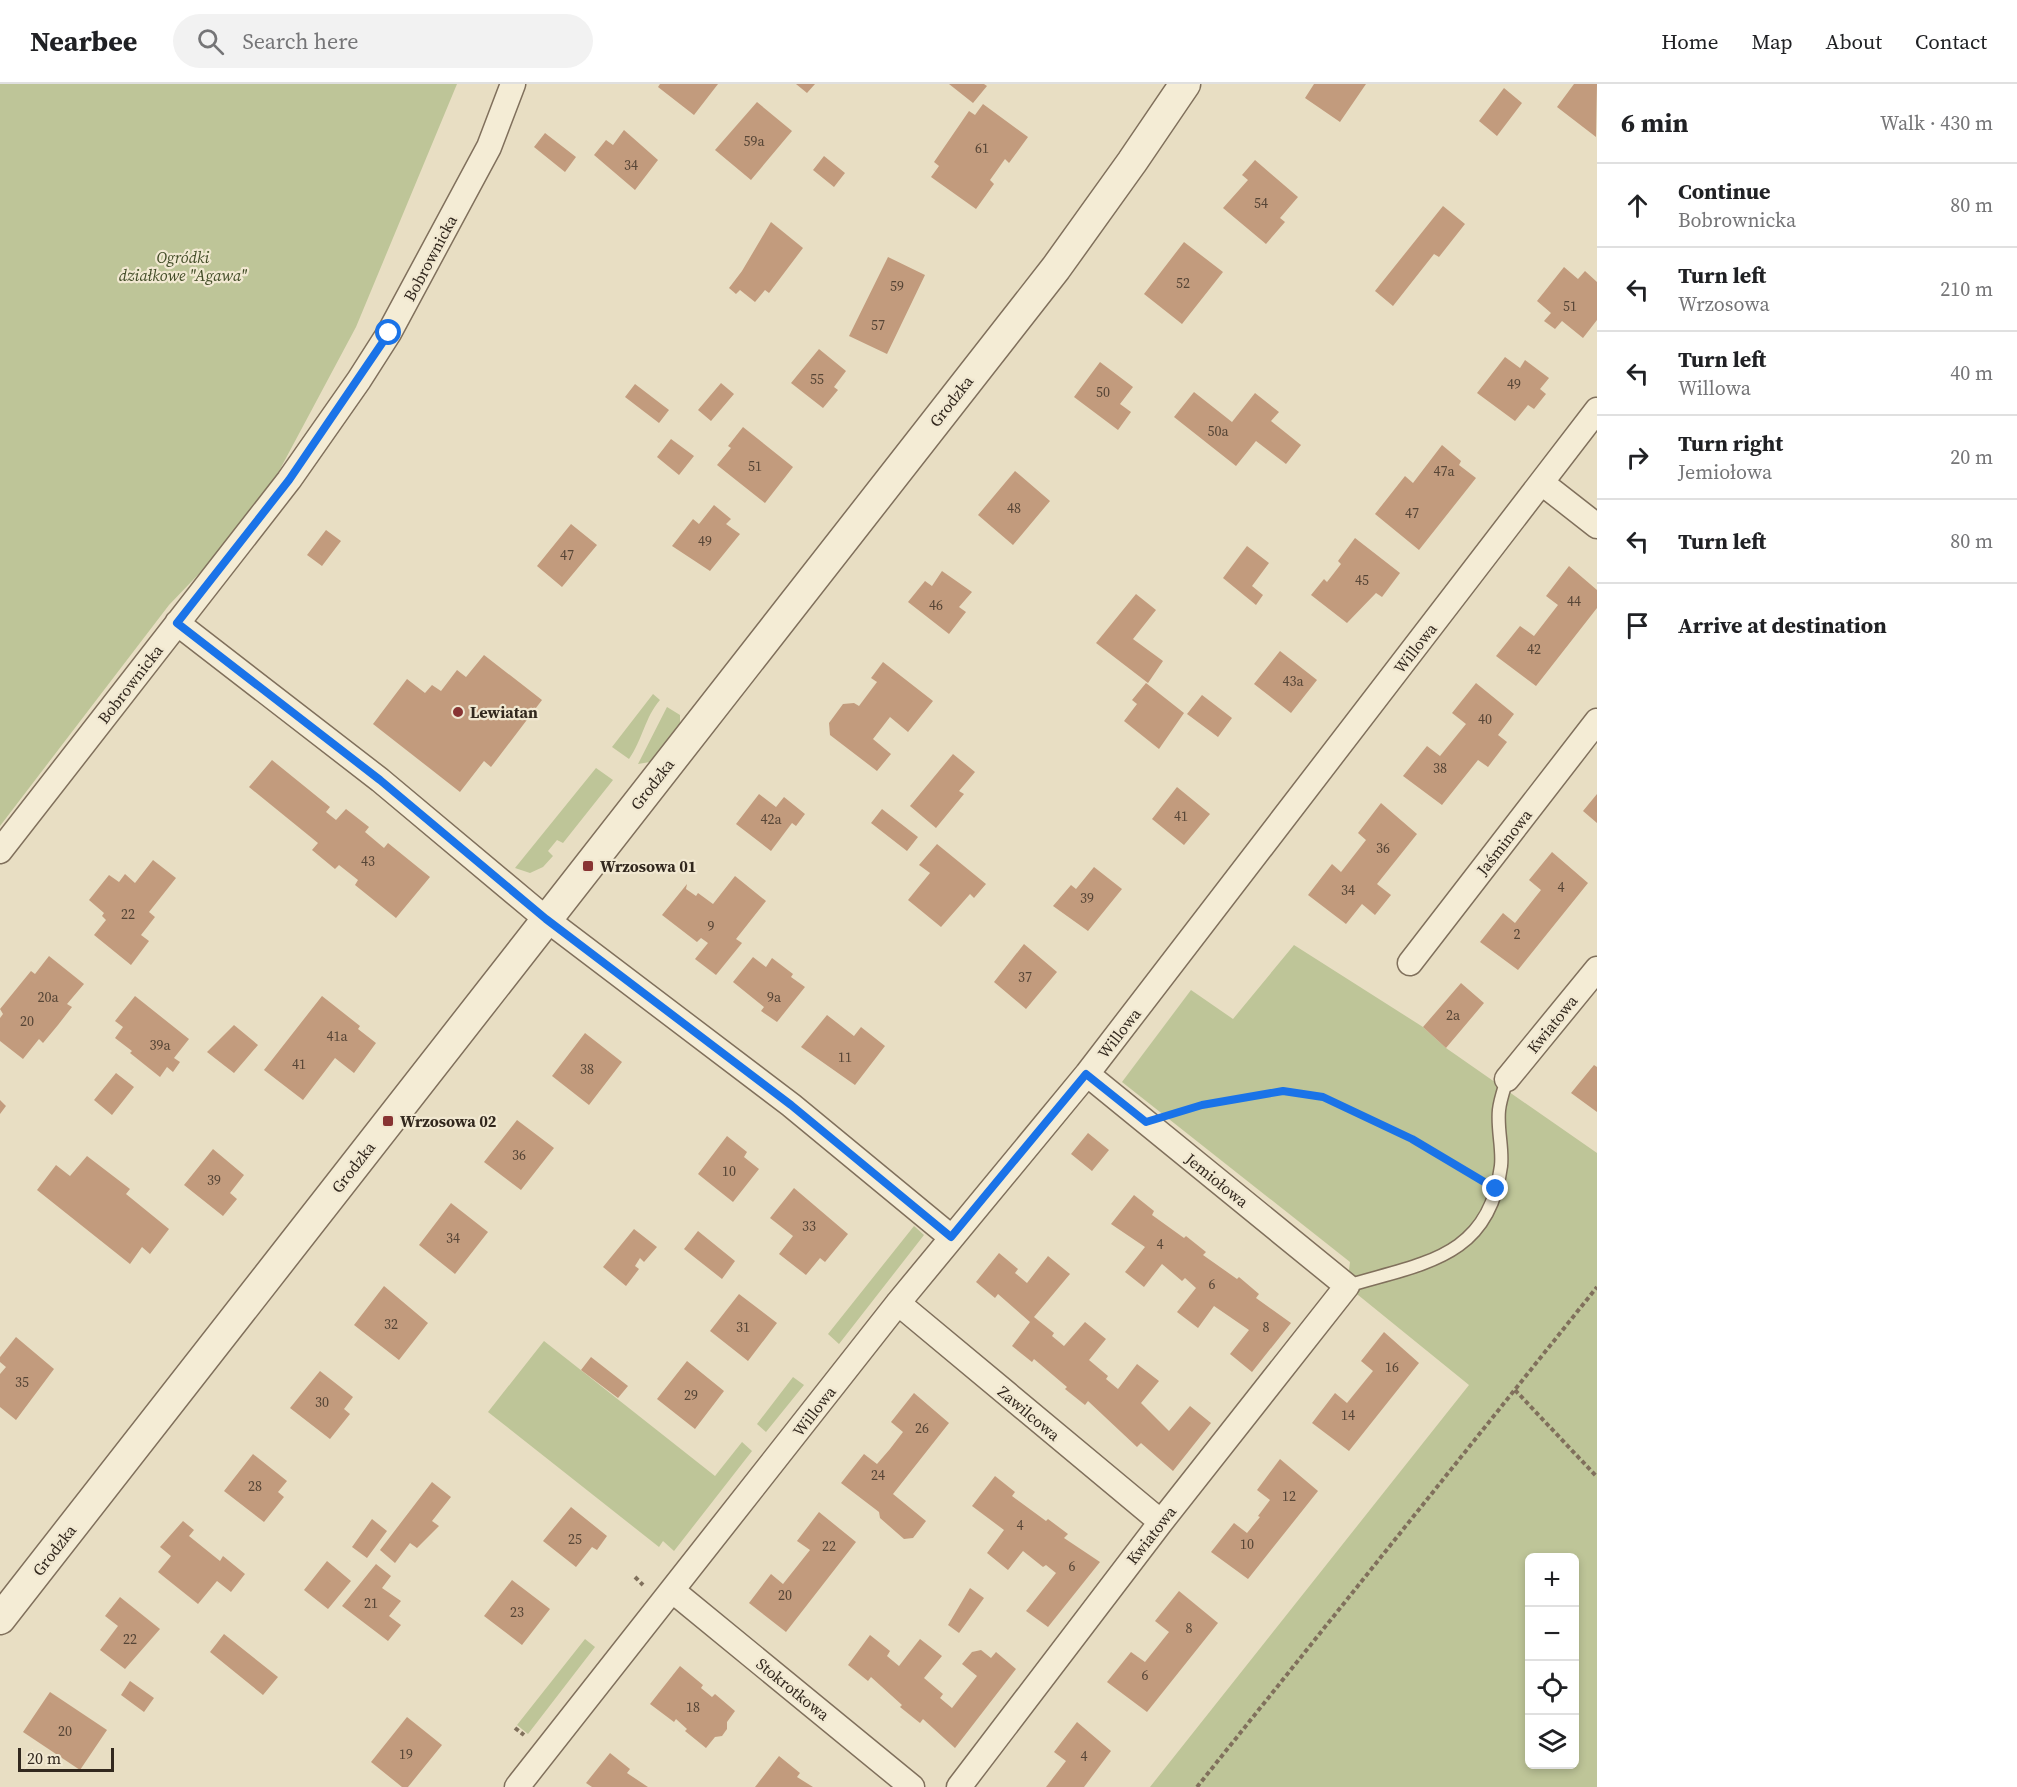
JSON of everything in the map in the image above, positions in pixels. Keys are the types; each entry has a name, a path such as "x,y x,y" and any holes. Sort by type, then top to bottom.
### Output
{"street":[{"name":"Bobrownicka","path":"0,851 289,480 389,333 489,147 513,84"},
{"name":"Grodzka","path":"0,1619 1056,268 1185,84"},
{"name":"Willowa","path":"517,1787 898,1303 1086,1074 1597,410"},
{"path":"1542,483 1597,526"},
{"path":"177,623 380,780 546,919 791,1105 951,1237"},
{"name":"Jaśminowa","path":"1410,963 1597,721"},
{"name":"Kwiatowa","path":"1507,1079 1597,969"},
{"name":"Jemiołowa","path":"1086,1074 1347,1286"},
{"name":"Kwiatowa","path":"959,1787 1161,1522 1347,1286"},
{"name":"Zawilcowa","path":"898,1303 1161,1522"},
{"name":"Stokrotkowa","path":"673,1591 912,1787"}],"lane":[{"path":"1347,1286 1440,1258 1462,1245 1482,1223 1496,1189 1501,1164 1499,1111 1507,1079"}],"path":[{"path":"1146,1122 1202,1105 1283,1091 1323,1097 1412,1139 1496,1189"},
{"path":"1197,1787 1597,1287"},
{"path":"1515,1390 1597,1477"}],"green space":[{"name":"Ogródki działkowe \"Agawa\"","path":"0,84 457,84 356,327 278,473 217,555 169,605 0,826"},
{"path":"653,694 660,700 629,759 612,747"},
{"path":"667,707 680,715 680,725 650,762 638,764"},
{"path":"596,768 613,780 563,843 557,840 548,851 553,856 543,867 530,873 515,868"},
{"path":"1294,945 1423,1027 1446,1048 1597,1153 1597,1787 1150,1787 1469,1385 1347,1286 1350,1262 1122,1082 1191,990 1233,1019"},
{"path":"914,1226 924,1235 839,1344 828,1334"},
{"path":"544,1341 715,1476 742,1442 752,1451 674,1551 663,1541 659,1547 488,1412"},
{"path":"793,1377 804,1385 766,1432 757,1424"},
{"path":"585,1639 595,1647 528,1734 517,1725"}],"building":[{"path":"660,84 718,84 694,115 658,87"},
{"path":"796,84 815,84 807,93"},
{"path":"949,84 984,84 987,86 973,103"},
{"path":"1314,84 1366,84 1340,122 1305,98"},
{"path":"1574,84 1597,84 1596,137 1557,107"},
{"path":"1504,88 1522,103 1497,136 1479,121"},
{"path":"757,102 792,131 751,180 715,150"},
{"path":"983,104 1028,137 1009,163 1005,159 990,180 994,184 976,209 931,177 939,166 934,162 969,111 975,115"},
{"path":"624,130 658,160 635,190 594,155 606,140 613,145"},
{"path":"545,133 576,157 565,172 534,147"},
{"path":"824,156 845,173 834,187 813,170"},
{"path":"1255,160 1298,197 1280,218 1285,222 1266,244 1223,208 1248,180 1242,175"},
{"path":"1443,206 1465,224 1439,257 1434,254 1393,306 1375,291"},
{"path":"771,222 803,248 769,293 765,290 755,302 740,290 736,294 729,288 742,271"},
{"path":"1184,242 1223,272 1182,324 1144,294"},
{"path":"888,257 925,275 887,354 849,336"},
{"path":"1564,267 1578,279 1585,271 1597,282 1597,320 1583,338 1562,321 1555,329 1544,321 1551,313 1537,301"},
{"path":"819,349 846,371 834,387 838,390 823,408 791,383"},
{"path":"1505,357 1520,368 1525,360 1549,378 1540,389 1546,394 1534,409 1528,405 1515,421 1477,393"},
{"path":"1100,362 1133,387 1120,404 1131,412 1118,430 1074,397"},
{"path":"721,383 734,394 711,421 698,410"},
{"path":"635,384 669,410 659,423 625,397"},
{"path":"1194,392 1232,422 1255,393 1279,412 1271,421 1301,445 1286,464 1256,441 1236,466 1174,417"},
{"path":"743,427 793,467 765,503 717,465 731,448 728,446"},
{"path":"671,439 694,456 679,475 657,457"},
{"path":"1442,445 1461,461 1459,465 1476,478 1419,550 1375,514 1405,476 1413,483"},
{"path":"1015,471 1050,501 1013,545 978,515"},
{"path":"714,505 731,519 726,524 740,534 710,571 672,546 693,519 699,524"},
{"path":"571,524 597,545 562,587 537,566"},
{"path":"326,530 341,541 322,566 307,555"},
{"path":"1355,538 1400,573 1382,597 1376,593 1347,623 1311,595 1324,579 1327,582 1341,564 1338,561"},
{"path":"1247,546 1269,563 1252,586 1263,595 1256,605 1223,578"},
{"path":"1569,566 1597,590 1597,608 1536,686 1496,656 1520,626 1534,636 1558,605 1546,596"},
{"path":"942,571 972,592 959,607 966,612 949,634 908,602 925,581 932,586"},
{"path":"1136,594 1156,610 1133,639 1163,661 1148,683 1096,643"},
{"path":"1280,651 1317,680 1291,713 1254,684"},
{"name":"Lewiatan","path":"484,655 542,700 491,767 484,761 460,792 373,724 407,679 425,693 432,685 441,691 457,670 466,677"},
{"path":"883,662 933,701 908,732 890,717 873,739 891,754 877,771 830,735 829,723 843,704 854,703 859,706 877,682 871,678"},
{"path":"1146,683 1184,713 1159,749 1124,721 1137,704 1132,700"},
{"path":"1476,683 1514,714 1498,735 1507,742 1488,767 1478,760 1442,805 1403,776 1427,746 1440,756 1466,724 1452,713"},
{"path":"1202,695 1232,718 1218,737 1187,714"},
{"path":"953,754 975,772 959,791 964,794 936,828 910,806"},
{"path":"272,760 330,807 326,812 336,820 346,809 369,827 365,832 384,848 388,843 430,877 396,918 355,885 358,880 339,865 335,869 312,850 318,843 249,787"},
{"path":"1177,787 1210,814 1184,845 1152,819"},
{"path":"759,794 776,807 784,797 805,814 796,826 792,823 771,851 736,824"},
{"path":"1597,794 1597,823 1583,811"},
{"path":"1381,803 1417,834 1377,884 1391,895 1375,915 1362,904 1346,924 1308,895 1332,864 1341,872 1366,840 1358,833"},
{"path":"882,809 918,837 907,851 871,823"},
{"path":"937,844 986,884 974,898 970,894 941,927 908,900 930,873 919,865"},
{"path":"1552,852 1588,883 1518,970 1480,942 1503,913 1515,923 1541,890 1529,880"},
{"path":"153,860 176,878 149,912 155,917 141,935 149,941 131,965 94,935 106,920 102,916 104,913 89,900 109,875 119,882 125,874 135,883"},
{"path":"1094,867 1122,889 1088,931 1053,906 1071,885 1076,889"},
{"path":"735,876 766,901 736,939 742,943 716,975 695,959 708,943 701,938 697,942 662,915 687,884 686,889 696,896 698,893 713,904"},
{"path":"1024,944 1057,972 1026,1009 994,982"},
{"path":"49,956 84,984 67,1004 72,1007 58,1025 43,1043 39,1039 23,1059 0,1041 0,1018 3,1014 0,1009 31,971 35,974"},
{"path":"753,957 766,967 772,958 793,974 791,977 805,987 777,1022 761,1011 764,1007 733,982"},
{"path":"1461,983 1484,1003 1446,1048 1423,1027"},
{"path":"135,996 189,1039 174,1058 180,1062 173,1072 167,1067 160,1077 115,1038 123,1027 115,1021"},
{"path":"322,996 360,1026 358,1029 376,1043 354,1073 335,1058 303,1100 264,1070"},
{"path":"827,1015 854,1036 861,1027 885,1046 855,1085 801,1047"},
{"path":"234,1025 258,1045 234,1073 207,1052"},
{"path":"585,1033 622,1062 589,1105 552,1076"},
{"path":"1594,1065 1597,1067 1597,1112 1571,1093"},
{"path":"116,1073 134,1087 112,1115 94,1100"},
{"path":"0,1100 6,1106 0,1114"},
{"path":"517,1120 554,1148 521,1190 484,1162"},
{"path":"1088,1133 1109,1150 1092,1171 1071,1154"},
{"path":"727,1136 747,1152 744,1157 759,1169 733,1202 698,1174"},
{"path":"213,1149 244,1175 230,1193 237,1199 223,1216 184,1185"},
{"path":"87,1156 130,1189 126,1194 169,1229 150,1254 142,1247 130,1264 37,1190 56,1165 70,1176"},
{"path":"794,1188 848,1234 825,1262 820,1258 806,1275 779,1254 793,1236 770,1218"},
{"path":"1134,1195 1154,1211 1152,1215 1184,1238 1186,1236 1206,1252 1203,1255 1237,1279 1239,1277 1259,1294 1256,1298 1291,1323 1252,1372 1230,1354 1249,1330 1214,1306 1198,1328 1177,1312 1196,1288 1185,1278 1182,1281 1162,1264 1144,1287 1125,1272 1145,1247 1111,1224"},
{"path":"451,1203 488,1232 455,1274 419,1245"},
{"path":"634,1229 657,1247 644,1262 640,1258 635,1266 639,1269 626,1286 603,1267"},
{"path":"698,1231 735,1261 722,1279 684,1249"},
{"path":"999,1253 1018,1269 1015,1273 1027,1283 1048,1256 1070,1274 1034,1317 1054,1333 1052,1336 1064,1346 1085,1322 1106,1339 1089,1360 1108,1376 1106,1379 1118,1389 1137,1364 1159,1381 1141,1403 1169,1431 1190,1406 1211,1423 1173,1471 1141,1443 1137,1447 1088,1401 1085,1405 1065,1389 1067,1387 1034,1359 1032,1362 1012,1346 1030,1322 998,1294 995,1298 976,1282"},
{"path":"384,1286 428,1323 399,1360 354,1325"},
{"path":"739,1294 777,1323 748,1361 710,1331"},
{"path":"1384,1332 1419,1363 1349,1451 1312,1423 1335,1393 1347,1403 1373,1371 1361,1361"},
{"path":"16,1337 54,1369 16,1420 0,1407 0,1374 6,1367 0,1362 0,1357"},
{"path":"591,1357 628,1386 618,1398 581,1370"},
{"path":"687,1361 724,1391 695,1429 657,1399"},
{"path":"320,1371 353,1397 344,1409 350,1414 330,1439 290,1408"},
{"path":"914,1393 949,1423 893,1494 926,1521 913,1538 904,1539 880,1518 879,1512 841,1483 864,1454 877,1464 890,1449 903,1432 891,1422"},
{"path":"253,1454 287,1481 278,1492 284,1497 264,1522 224,1491"},
{"path":"1280,1459 1318,1491 1248,1579 1211,1552 1234,1523 1247,1533 1260,1517 1258,1516 1270,1500 1257,1490"},
{"path":"995,1476 1015,1492 1012,1496 1068,1534 1064,1538 1100,1562 1048,1627 1026,1611 1056,1573 1046,1565 1043,1567 1023,1551 1008,1570 987,1553 1004,1530 972,1506"},
{"path":"432,1482 451,1497 432,1521 439,1526 417,1548 410,1543 395,1563 380,1550"},
{"path":"571,1507 607,1536 597,1550 592,1547 576,1567 543,1541"},
{"path":"819,1512 856,1542 786,1632 749,1603 771,1574 783,1584 810,1550 797,1541"},
{"path":"372,1519 387,1531 367,1558 352,1547"},
{"path":"183,1521 194,1530 189,1536 220,1561 223,1556 245,1574 231,1592 217,1581 198,1604 158,1572 171,1556 160,1547"},
{"path":"327,1561 351,1581 328,1609 304,1590"},
{"path":"376,1564 391,1576 382,1588 401,1601 389,1616 401,1625 388,1641 342,1606"},
{"path":"512,1580 550,1609 522,1645 484,1616"},
{"path":"970,1588 984,1598 959,1633 948,1625"},
{"path":"1179,1591 1218,1623 1147,1712 1107,1682 1131,1652 1145,1662 1169,1632 1155,1621"},
{"path":"120,1597 160,1629 125,1669 100,1650 118,1626 105,1616"},
{"path":"224,1634 278,1677 263,1695 210,1652"},
{"path":"870,1635 890,1651 887,1656 899,1666 920,1639 942,1656 924,1678 943,1694 940,1698 952,1708 977,1676 962,1664 972,1652 981,1650 991,1658 996,1652 1016,1669 955,1748 923,1719 920,1723 900,1707 902,1705 871,1677 868,1681 848,1665"},
{"path":"680,1666 703,1685 701,1688 712,1697 715,1694 735,1711 727,1722 727,1729 722,1736 715,1737 706,1748 685,1731 687,1729 676,1719 674,1722 650,1704"},
{"path":"130,1681 154,1698 144,1712 121,1695"},
{"path":"50,1692 107,1730 80,1770 23,1732"},
{"path":"407,1717 442,1745 408,1787 402,1787 371,1762"},
{"path":"1077,1722 1111,1751 1084,1787 1046,1787 1066,1761 1054,1752"},
{"path":"610,1753 630,1769 627,1773 648,1787 592,1787 586,1783"},
{"path":"779,1756 800,1773 797,1777 813,1787 755,1787"}],"place":[{"name":"Lewiatan","path":"458,712"},
{"name":"Wrzosowa 01","path":"588,866"},
{"name":"Wrzosowa 02","path":"388,1121"}],"route":[{"path":"389,333 289,480 177,623 380,780 546,919 791,1105 951,1237 1086,1074 1146,1122 1202,1105 1283,1091 1323,1097 1412,1139 1496,1189"}]}
